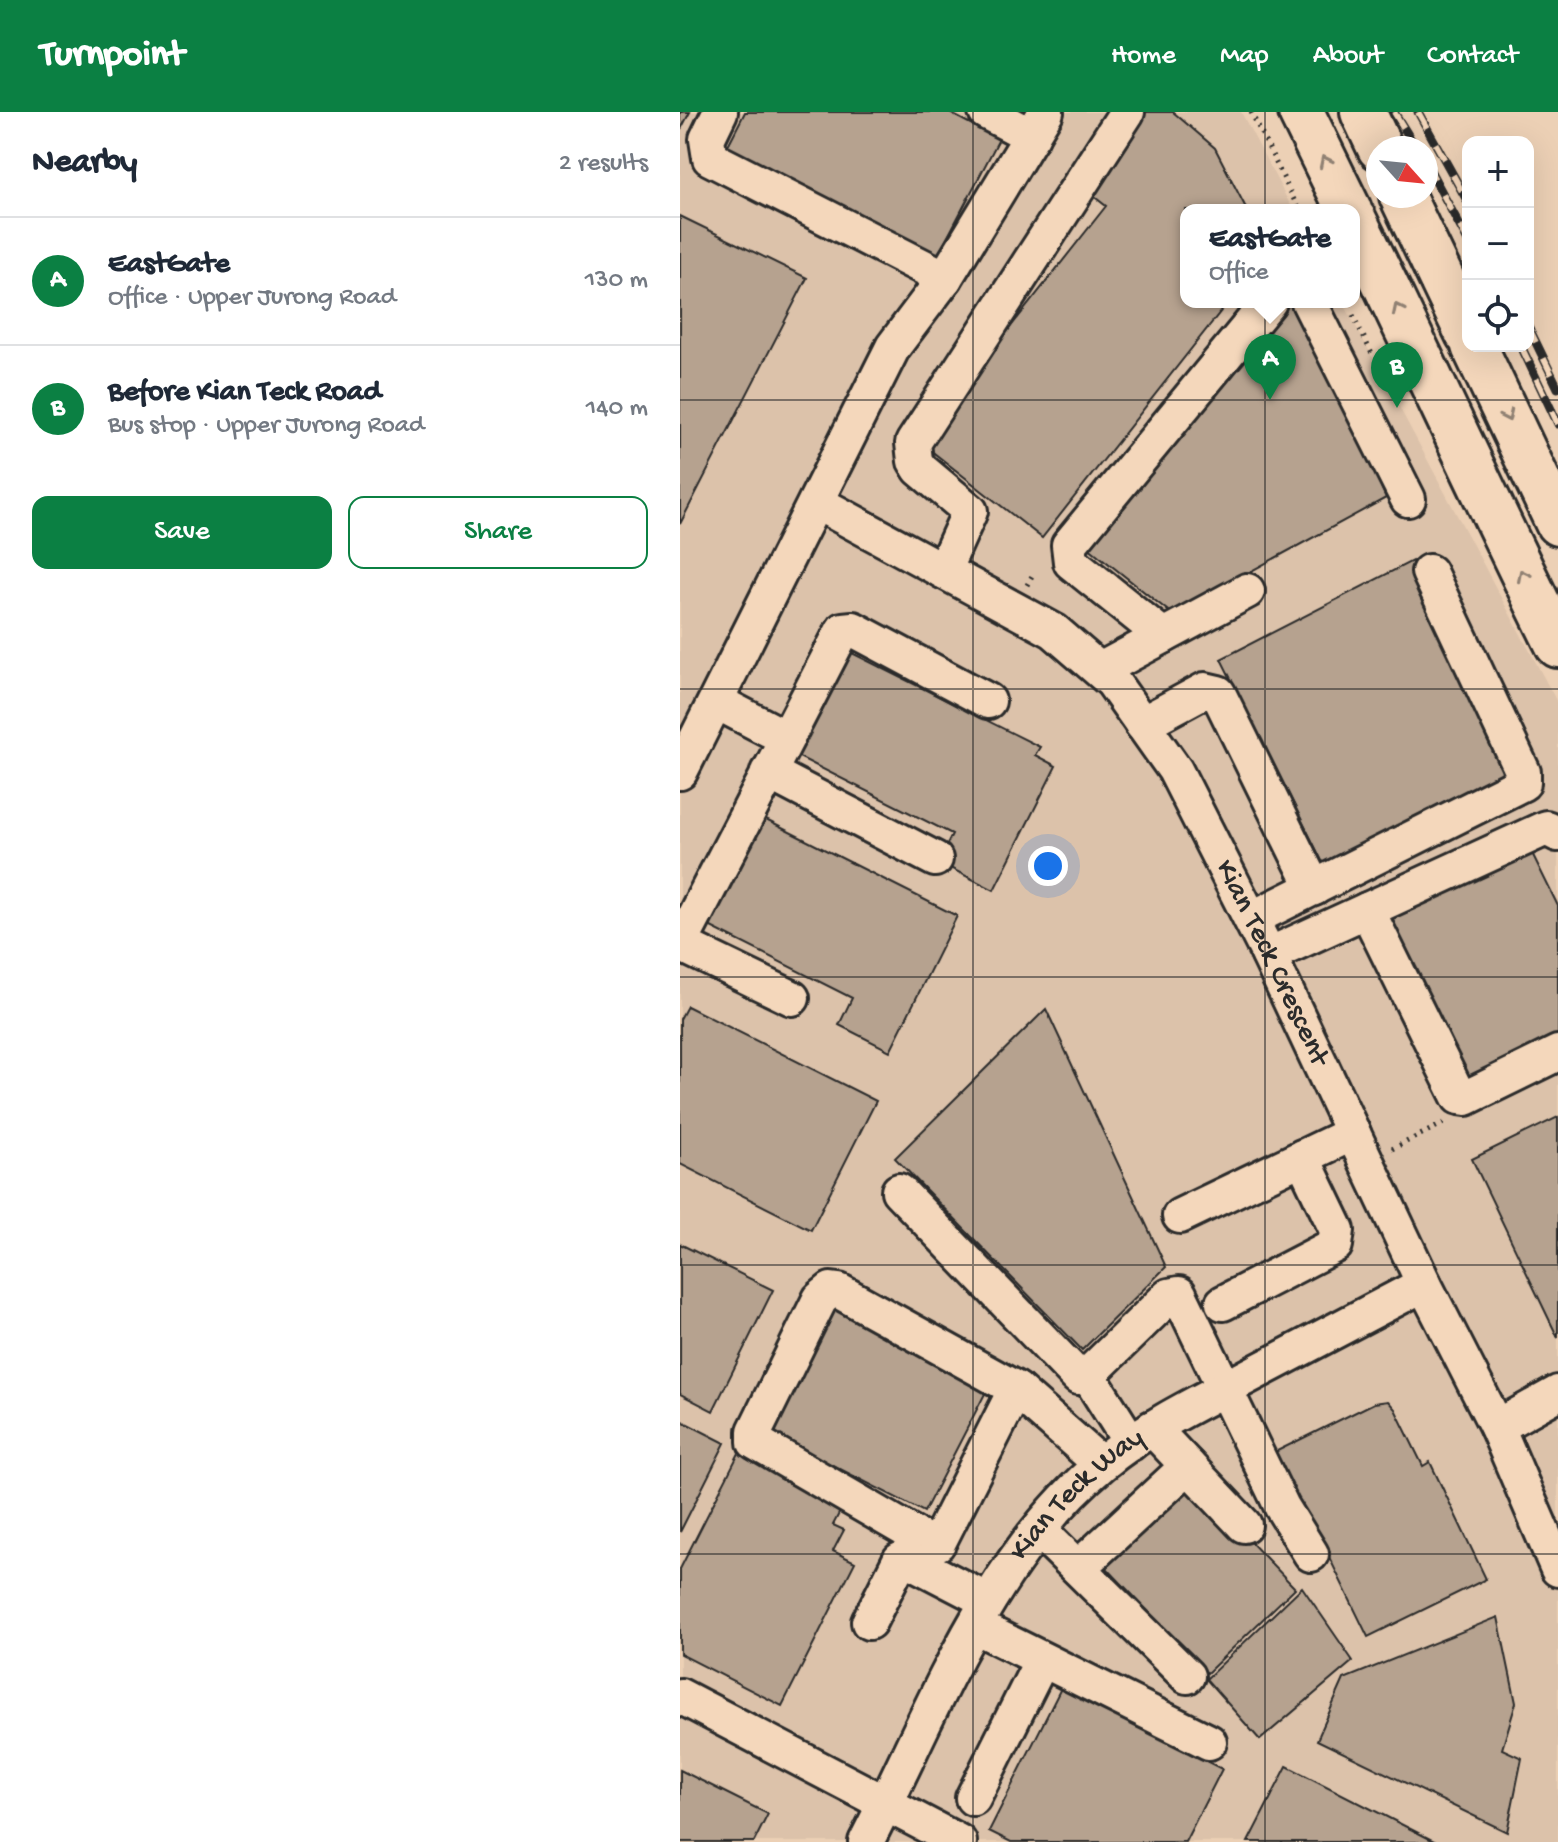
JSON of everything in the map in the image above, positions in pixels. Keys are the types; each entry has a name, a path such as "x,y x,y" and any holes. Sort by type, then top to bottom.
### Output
{"main road":[{"path":"1301,112 1346,204"},
{"path":"1363,112 1374,136"},
{"path":"1408,208 1462,321"},
{"path":"1360,232 1432,379 1471,471 1558,645"},
{"path":"1477,352 1558,523"}],"street":[{"path":"720,112 707,139 710,158 945,278"},
{"path":"680,772 893,347 945,278 1039,124 986,112"},
{"path":"943,571 970,511 920,469 915,461 913,443 1127,112"},
{"path":"1163,636 1071,562 1069,545 1264,308"},
{"path":"1312,308 1408,499"},
{"name":"Kian Teck Crescent","path":"816,502 1054,631 1112,681 1175,770 1269,955 1424,1284 1497,1427 1558,1569"},
{"path":"1251,919 1523,783 1523,772 1429,572"},
{"path":"1100,670 1247,591"},
{"path":"792,998 680,944 839,635 848,628 988,701"},
{"path":"1142,724 1205,690 1218,693 1314,888"},
{"path":"717,702 786,738"},
{"path":"768,772 935,859"},
{"path":"1269,955 1546,828 1558,834"},
{"path":"1367,910 1459,1097 1466,1098 1558,1053"},
{"path":"1180,1216 1353,1133"},
{"path":"1223,1303 1335,1245 1337,1230 1302,1157"},
{"path":"899,1191 1071,1375 1088,1375 1174,1293 1183,1299 1282,1507 1311,1554"},
{"name":"Kian Teck Way","path":"866,1842 981,1614 1011,1564 1101,1464 1141,1435 1224,1388 1424,1284"},
{"path":"1016,1389 942,1540 934,1544 757,1446 754,1437 820,1299 831,1290 839,1291 1016,1389 1101,1464"},
{"path":"1088,1375 1141,1435 1188,1466 1244,1525"},
{"path":"1497,1427 1558,1393"},
{"path":"1078,1568 1188,1466"},
{"path":"1039,1530 1187,1676"},
{"path":"869,1622 900,1560 905,1558 1042,1660 1209,1742"},
{"path":"973,1798 1042,1660"},
{"path":"680,1696 959,1842"}],"path":[{"path":"1251,112 1296,204"},
{"path":"1522,352 1558,418"}],"shaded area":[{"path":"680,112 1241,112 1290,204 1180,204 1180,308 1346,308 1558,704 1558,1842 680,1842"}],"building":[{"path":"680,112 690,112 680,131"},
{"path":"745,112 948,112 999,139 933,265 723,155"},
{"path":"1140,112 1173,112 1215,148 1244,204 1180,204 1180,308 1223,308 1042,538 920,442 1106,206 1082,187"},
{"path":"680,216 807,278 680,524"},
{"path":"1272,308 1303,308 1386,498 1172,614 1083,543"},
{"path":"1412,561 1516,769 1325,867 1221,659"},
{"path":"844,649 1040,747 1035,755 1056,766 994,890 938,862 952,834 791,753"},
{"path":"754,814 957,916 890,1051 839,1025 852,998 699,921"},
{"path":"1529,847 1558,906 1558,1043 1468,1088 1385,917"},
{"path":"687,1006 876,1101 811,1230 680,1164 680,1019"},
{"path":"1046,1009 1166,1267 1082,1350 895,1158"},
{"path":"1558,1117 1558,1338 1472,1159"},
{"path":"680,1244 773,1290 713,1411 680,1394"},
{"path":"829,1302 990,1384 924,1512 764,1430"},
{"path":"1388,1401 1423,1466 1430,1462 1486,1579 1368,1637 1310,1518 1302,1522 1269,1455 1374,1403"},
{"path":"680,1420 725,1443 680,1532"},
{"path":"740,1451 844,1504 833,1525 844,1530 833,1551 855,1562 782,1706 680,1654 680,1569"},
{"path":"1191,1480 1295,1588 1207,1673 1104,1565"},
{"path":"1302,1587 1353,1661 1260,1740 1206,1679"},
{"path":"1498,1617 1516,1703 1502,1749 1522,1758 1507,1832 1317,1740 1344,1679"},
{"path":"1061,1688 1222,1769 1185,1842 1011,1842 989,1831"},
{"path":"1287,1766 1436,1842 1248,1842"},
{"path":"680,1770 768,1814 754,1842 680,1842"}],"railway":[{"path":"1394,112 1409,136"},
{"path":"1418,112 1462,191"},
{"path":"1438,185 1462,230"},
{"path":"1534,338 1558,388"},
{"path":"1524,352 1558,424"}],"place":[{"name":"EastGate","path":"1270,400"},
{"name":"Before Kian Teck Road","path":"1397,408"}]}
